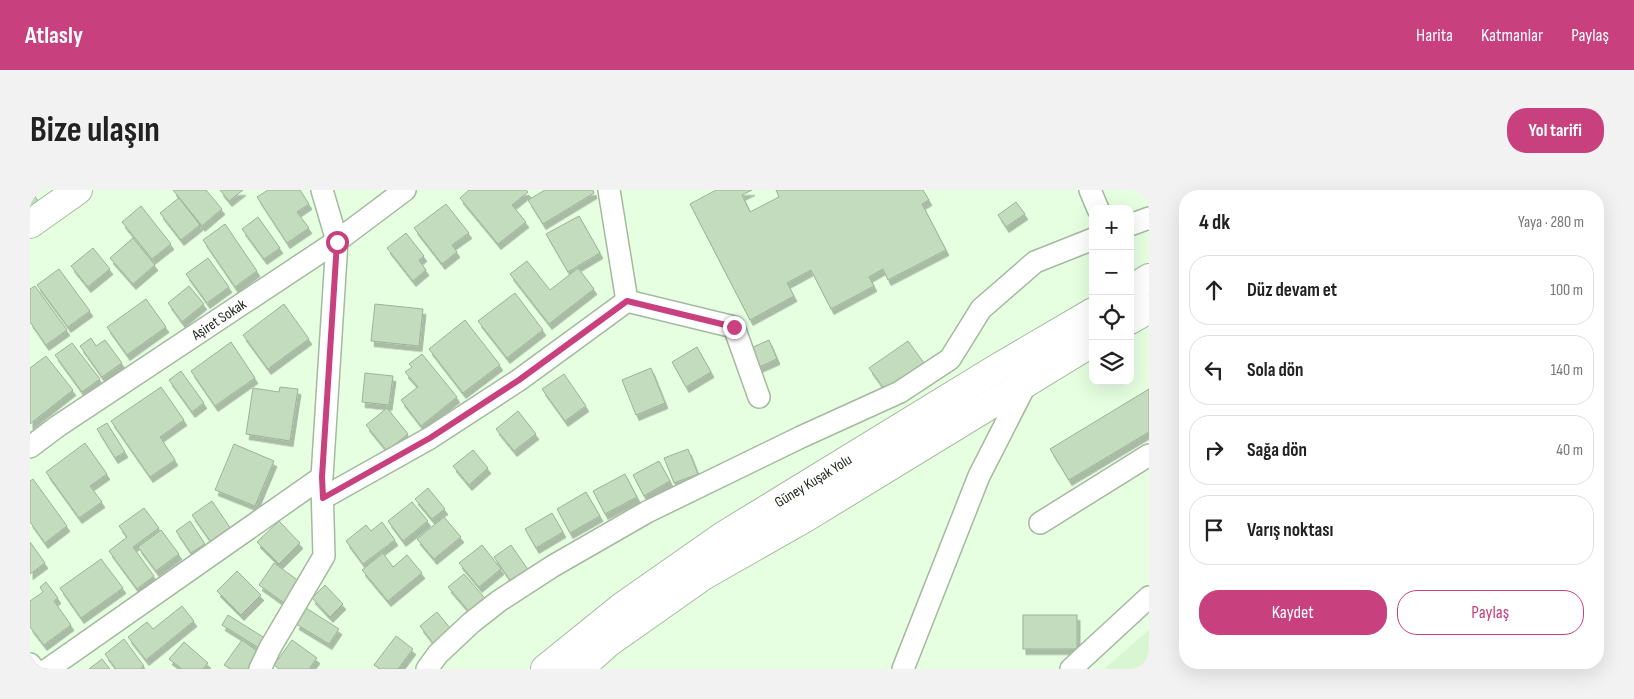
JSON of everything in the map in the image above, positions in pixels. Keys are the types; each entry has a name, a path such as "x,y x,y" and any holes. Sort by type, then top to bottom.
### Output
{"main road":[{"path":"30,224 78,190"},
{"path":"1134,287 1149,278"},
{"path":"1134,318 1149,309"},
{"name":"Güney Kuşak Yolu","path":"545,669 623,606 724,536 1089,314"},
{"name":"Güney Kuşak Yolu","path":"579,669 608,643 703,576 805,518 1089,344"}],"street":[{"path":"260,669 270,648 324,556 322,477 337,242 322,190"},
{"name":"Aşiret Sokak","path":"30,447 58,426 337,242 405,190"},
{"path":"609,190 627,301"},
{"path":"1090,190 1096,205"},
{"path":"1134,224 1149,218"},
{"path":"427,669 438,654 471,623 499,601 553,566 647,512 801,437 900,392 950,359 981,309 1035,262 1089,241"},
{"path":"323,498 438,433 519,380 627,301 734,327 759,397"},
{"path":"903,669 979,476 1028,382 1029,350"},
{"path":"1040,523 1149,456"},
{"path":"48,669 322,477"},
{"path":"1071,669 1149,597"},
{"path":"30,664 34,669"}],"shaded area":[{"path":"1149,630 1149,669 1104,669"}],"building":[{"path":"30,190 43,207 30,217"},
{"path":"173,190 206,190 222,209 202,226"},
{"path":"220,190 243,190 229,201"},
{"path":"268,190 300,190 309,204 297,212 309,228 287,243 257,197"},
{"path":"469,190 526,190 528,192 512,205 526,222 498,244 460,198"},
{"path":"545,190 593,190 594,193 543,224 528,200"},
{"path":"716,190 752,190 742,195 750,212 779,197 776,190 923,190 929,200 922,204 946,250 888,280 883,269 869,277 874,286 831,309 811,270 787,283 794,296 750,320 690,204"},
{"path":"179,198 200,225 181,240 160,213"},
{"path":"1016,202 1025,214 1006,227 998,215"},
{"path":"446,204 469,233 452,245 457,252 442,264 414,228"},
{"path":"141,206 171,244 152,259 122,222"},
{"path":"579,216 600,253 568,272 546,234"},
{"path":"258,217 280,248 264,259 242,229"},
{"path":"225,224 257,271 235,287 203,240"},
{"path":"406,233 424,256 419,260 426,270 413,281 387,248"},
{"path":"133,238 155,265 133,284 110,258"},
{"path":"93,248 110,269 88,287 71,266"},
{"path":"208,258 229,287 207,303 186,274"},
{"path":"527,261 550,290 578,268 594,289 549,324 510,274"},
{"path":"59,269 90,311 68,327 37,285"},
{"path":"35,286 67,330 46,345 30,322 30,289"},
{"path":"189,286 204,304 182,322 168,303"},
{"path":"515,293 543,330 507,358 478,321"},
{"path":"146,299 166,327 127,355 107,327"},
{"path":"284,304 309,339 268,369 243,335"},
{"path":"375,304 423,309 419,346 371,341"},
{"path":"465,320 500,365 463,393 429,349"},
{"path":"91,338 96,346 105,340 122,363 102,377 80,346"},
{"path":"769,340 777,359 757,368 749,349"},
{"path":"908,341 924,363 885,390 869,368"},
{"path":"231,342 255,378 215,406 191,371"},
{"path":"72,343 100,379 82,392 55,355"},
{"path":"697,347 711,372 686,387 672,362"},
{"path":"422,354 457,397 421,426 401,400 418,387 405,372 412,367 409,364"},
{"path":"46,356 73,390 30,424 30,368"},
{"path":"651,368 665,403 636,415 622,380"},
{"path":"181,371 204,403 192,412 169,380"},
{"path":"365,373 393,376 389,405 362,402"},
{"path":"564,374 586,406 565,421 542,389"},
{"path":"161,387 184,420 160,437 175,460 150,477 111,421"},
{"path":"280,387 298,389 290,441 246,434 253,388 279,392"},
{"path":"1149,389 1149,432 1069,480 1050,449"},
{"path":"387,408 408,434 387,451 366,425"},
{"path":"518,411 536,434 514,451 496,429"},
{"path":"107,423 125,452 115,458 97,429"},
{"path":"85,443 107,474 90,486 102,502 79,518 46,472"},
{"path":"234,444 274,461 255,506 215,490"},
{"path":"688,449 698,474 674,483 664,458"},
{"path":"473,450 488,468 469,485 453,466"},
{"path":"659,461 670,481 644,496 633,475"},
{"path":"625,474 637,497 605,514 593,491"},
{"path":"33,479 67,526 45,543 30,522 30,481"},
{"path":"428,488 445,509 432,519 415,499"},
{"path":"586,492 600,516 570,533 557,509"},
{"path":"212,501 231,529 211,542 192,515"},
{"path":"412,502 428,521 403,541 388,521"},
{"path":"144,508 159,528 133,547 154,576 137,589 109,551 127,537 119,526"},
{"path":"552,513 563,532 536,548 525,529"},
{"path":"444,517 461,537 434,559 417,539"},
{"path":"190,521 205,544 191,553 176,531"},
{"path":"279,521 300,543 279,564 257,542"},
{"path":"382,522 395,540 363,564 346,541 366,525 371,531"},
{"path":"161,530 179,554 156,571 138,547"},
{"path":"30,542 45,563 30,574"},
{"path":"482,545 501,569 479,587 459,563"},
{"path":"511,545 529,571 512,583 494,557"},
{"path":"383,553 393,567 407,555 422,573 388,601 362,570"},
{"path":"101,559 123,588 81,618 60,588"},
{"path":"274,563 303,584 287,605 259,585"},
{"path":"237,571 261,595 241,615 217,591"},
{"path":"464,574 489,603 473,616 448,587"},
{"path":"46,582 58,598 54,601 71,625 44,645 30,627 30,601 43,592 40,587"},
{"path":"325,585 343,604 330,617 312,598"},
{"path":"182,606 194,621 146,660 128,637 147,622 153,629"},
{"path":"306,608 339,629 329,644 296,624"},
{"path":"437,612 455,634 437,648 420,626"},
{"path":"228,615 268,640 262,650 222,625"},
{"path":"1023,615 1077,615 1077,649 1023,649"},
{"path":"396,636 413,649 398,669 380,669 374,665"},
{"path":"124,639 144,666 140,669 116,669 105,654"},
{"path":"242,640 260,653 249,669 231,669 224,665"},
{"path":"292,640 317,658 309,669 279,669 274,665"},
{"path":"184,642 208,663 203,669 182,669 169,659"},
{"path":"102,659 110,669 89,669"}],"route":[{"path":"337,242 322,477 323,498 430,438 519,380 627,301 734,327"}]}
